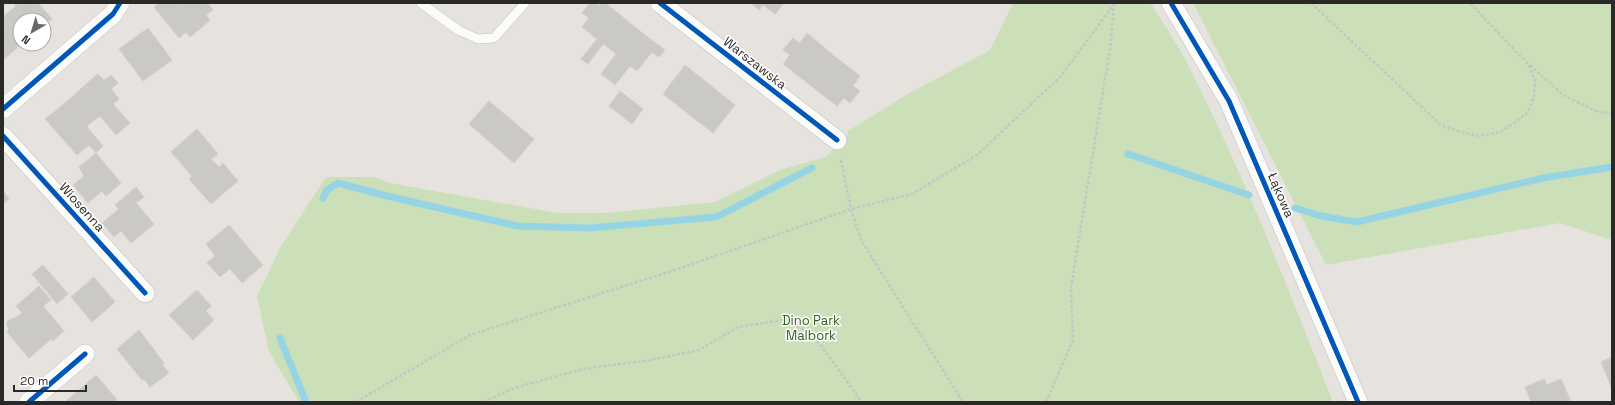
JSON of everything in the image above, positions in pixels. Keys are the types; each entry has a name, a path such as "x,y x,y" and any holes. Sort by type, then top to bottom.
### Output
{"street":[{"path":"3,109 113,14 120,3"},
{"name":"Warszawska","path":"660,3 837,140"},
{"name":"Łąkowa","path":"1171,3 1229,101 1358,402"},
{"name":"Wiosenna","path":"3,136 145,293"},
{"path":"29,402 85,354"}],"lane":[{"path":"421,3 458,30 478,39 494,38 525,3"}],"path":[{"path":"356,402 470,335 675,270 852,209 912,194 977,154 1061,76 1114,3"},
{"path":"1046,402 1072,340 1071,286 1110,49 1114,3"},
{"path":"1311,3 1440,125 1461,132 1479,136 1500,132 1528,112 1534,97 1535,80 1530,65"},
{"path":"1470,3 1530,65 1563,95 1598,112 1612,113"},
{"path":"837,140 852,209 861,240 963,402"},
{"path":"484,402 514,388 583,369 650,360 698,350 738,327 790,319 819,343 862,402"}],"green space":[{"name":"Dino Park Malbork","path":"1013,3 1151,3 1187,63 1208,104 1246,188 1333,402 299,402 269,352 257,296 281,246 326,177 374,177 390,183 558,213 606,213 715,202 780,170 825,157 847,137 848,131 906,95 990,50"},
{"path":"1193,3 1612,3 1612,240 1560,223 1326,265"}],"building":[{"path":"13,3 38,3 46,12 21,12"},
{"path":"159,3 179,3 200,29 190,37 186,32 179,38 154,7"},
{"path":"179,3 208,3 213,10 206,15 210,20 200,29"},
{"path":"590,3 596,3 599,6 601,3 605,3 618,13 597,39 582,27 589,18 582,13"},
{"path":"751,3 784,3 775,14 763,5 759,10"},
{"path":"16,6 21,12 12,12 12,26 4,16"},
{"path":"618,13 630,23 610,49 603,44 588,64 581,59"},
{"path":"4,16 12,26 12,52 11,53 3,43"},
{"path":"630,23 645,35 609,80 601,74 616,54 610,49"},
{"path":"148,28 172,60 143,81 119,49"},
{"path":"807,33 833,55 810,85 783,64 790,55 783,50 793,38 800,43"},
{"path":"645,35 665,50 659,57 652,52 637,71 630,66 615,85 609,80"},
{"path":"3,43 11,53 3,60"},
{"path":"833,55 860,76 853,86 860,91 850,103 844,98 837,106 810,85"},
{"path":"685,65 735,105 713,133 663,94"},
{"path":"98,74 104,80 111,75 118,83 111,89 119,99 113,104 130,123 123,129 85,85"},
{"path":"85,85 123,129 116,135 100,116 93,121 72,97"},
{"path":"620,91 643,109 632,124 609,106"},
{"path":"72,97 93,121 79,134 58,109"},
{"path":"489,101 534,139 514,163 469,124"},
{"path":"58,109 79,134 87,127 103,146 96,153 89,145 77,155 45,119"},
{"path":"197,129 218,154 211,159 219,167 223,163 238,181 211,204 189,179 192,176 171,152"},
{"path":"96,153 121,183 106,196 102,191 88,203 73,185 84,176 79,167"},
{"path":"136,187 144,197 136,203 154,224 131,243 121,231 114,237 102,223 119,209 115,205"},
{"path":"3,191 9,199 3,204"},
{"path":"229,225 263,265 242,283 230,269 220,277 207,263 215,256 206,244"},
{"path":"43,265 68,294 57,304 32,274"},
{"path":"94,277 115,302 92,322 71,297"},
{"path":"39,286 51,300 43,306 64,331 53,341 51,339 29,358 7,332 9,329 7,322 22,313 16,306"},
{"path":"197,290 211,306 206,311 214,320 193,340 169,315"},
{"path":"139,330 164,363 162,364 169,373 150,387 144,379 142,380 117,349"},
{"path":"1612,357 1612,389 1601,362"},
{"path":"96,375 117,400 115,402 66,401"},
{"path":"1544,379 1547,385 1561,379 1571,402 1531,402 1525,387"}],"waterway":[{"path":"1128,154 1249,195"},
{"path":"1295,208 1321,216 1357,222 1543,178 1612,167"},
{"path":"323,198 327,190 338,183 517,226 590,228 716,217 812,168"},
{"path":"280,338 306,402"}],"cycle path":[{"path":"3,109 113,14 120,3"},
{"path":"660,3 837,140"},
{"path":"1171,3 1229,101 1358,402"},
{"path":"3,136 145,293"},
{"path":"29,402 85,354"}]}
